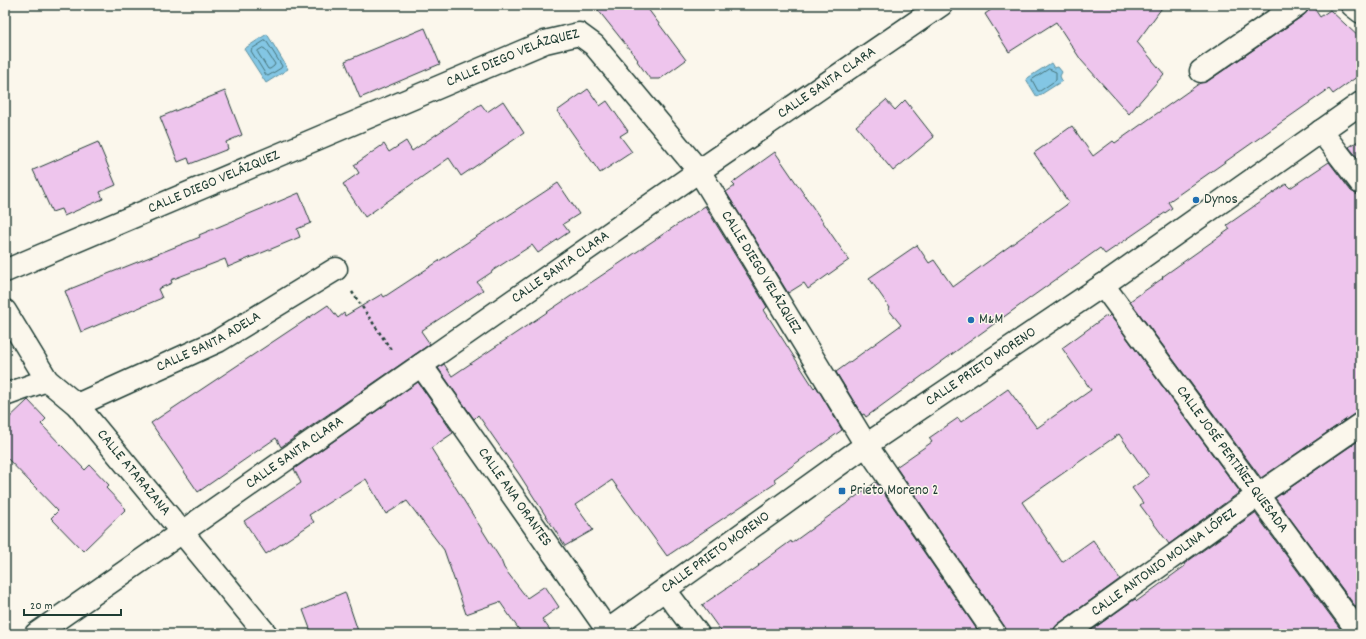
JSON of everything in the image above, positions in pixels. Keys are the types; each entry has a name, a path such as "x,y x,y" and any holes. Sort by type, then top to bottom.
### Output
{"street":[{"name":"CALLE SANTA CLARA","path":"36,634 183,533 698,171 941,5"},
{"path":"1202,71 1297,5"},
{"path":"1352,5 1361,12"},
{"name":"CALLE DIEGO VELÁZQUEZ","path":"5,271 545,42 580,34 594,45 698,171 866,445 995,634"},
{"name":"CALLE PRIETO MORENO","path":"605,632 866,445 1103,285 1361,102"},
{"path":"1320,131 1361,183"},
{"name":"CALLE SANTA ADELA","path":"77,405 218,341 336,268"},
{"name":"CALLE JOSÉ PERTIÑEZ QUESADA","path":"1103,285 1360,634"},
{"name":"CALLE ATARAZANA","path":"5,311 47,380 77,405 266,634"},
{"name":"CALLE ANA ORANTES","path":"414,370 605,632"},
{"path":"5,395 47,380"},
{"name":"CALLE ANTONIO MOLINA LÓPEZ","path":"1065,634 1258,495 1361,424"},
{"path":"665,590 698,634"}],"path":[{"path":"336,268 414,370"}],"water":[{"path":"267,34 288,69 266,83 244,49"},
{"path":"1051,63 1054,68 1058,67 1062,72 1060,76 1062,81 1037,97 1026,79"}],"building":[{"path":"594,5 645,5 686,60 660,79 650,79 637,61 638,60"},
{"path":"998,5 1164,5 1137,42 1164,74 1129,114 1081,60 1056,22 1009,52 985,14"},
{"path":"1309,5 1312,5 1320,17 1330,10 1361,39 1361,74 1333,94 1329,89 1168,202 1172,208 1105,254 1100,248 866,417 864,414 862,415 836,372 901,325 888,309 890,308 869,278 917,245 929,263 934,260 953,287 1069,203 1034,153 1072,126 1093,156 1113,141 1115,143 1200,83 1208,81 1304,15 1308,11"},
{"path":"425,28 440,64 360,98 345,61"},
{"path":"588,89 600,106 607,101 628,131 620,136 632,152 600,173 557,111"},
{"path":"225,91 242,135 226,142 228,149 190,164 188,158 178,162 160,117"},
{"path":"886,100 895,110 905,100 934,137 893,171 856,126"},
{"path":"503,101 524,133 461,176 449,158 365,217 343,184 359,173 354,165 384,144 389,152 406,141 412,151 481,104 487,112"},
{"path":"1361,139 1361,162 1349,147"},
{"path":"98,142 116,185 100,192 103,199 64,216 61,209 52,212 33,170"},
{"path":"775,152 849,260 808,289 804,283 788,293 726,192 735,186 732,183"},
{"path":"1329,162 1351,191 1361,195 1361,412 1354,414 1261,478 1130,301 1230,229 1227,225 1286,184 1290,188"},
{"path":"558,183 579,214 563,224 569,232 538,253 532,245 492,271 477,282 483,290 421,331 430,344 281,447 276,438 198,492 151,423 328,305 338,318 344,313 345,316 382,294 384,297"},
{"path":"299,193 311,223 297,229 300,237 228,267 225,259 171,280 172,283 158,289 162,298 81,332 65,291 200,237 199,235"},
{"path":"705,206 767,307 764,310 814,388 816,386 842,430 774,479 776,483 667,556 612,480 575,505 593,530 565,546 519,474 478,415 474,419 438,368 444,364 452,376"},
{"path":"1110,315 1240,492 1169,544 1140,505 1143,503 1132,488 1149,476 1119,434 1022,502 1062,562 1093,540 1120,579 1058,624 1054,629 1053,634 1007,634 1005,627 896,467 932,442 929,438 958,418 961,422 1008,389 1037,428 1091,390 1062,348 1106,316 1107,318"},
{"path":"418,382 453,433 431,448 501,560 504,568 527,598 545,586 559,607 542,619 553,634 522,634 500,602 466,614 444,550 407,501 386,514 366,479 309,515 314,522 266,554 244,521 301,483 294,469"},
{"path":"28,400 46,419 41,424 85,470 90,465 109,485 106,488 126,509 83,551 51,518 58,511 5,456 5,422"},
{"path":"1361,439 1361,614 1275,498"},
{"path":"876,482 980,634 723,634 702,605 759,566 758,565 791,541 792,543"},
{"path":"1255,513 1344,634 1086,634 1135,599 1137,601 1185,566 1184,564"},
{"path":"345,592 359,634 312,634 303,610"}],"place":[{"name":"Dynos","path":"1196,200"},
{"name":"M&M","path":"971,320"},
{"name":"Prieto Moreno 2","path":"842,491"}]}
